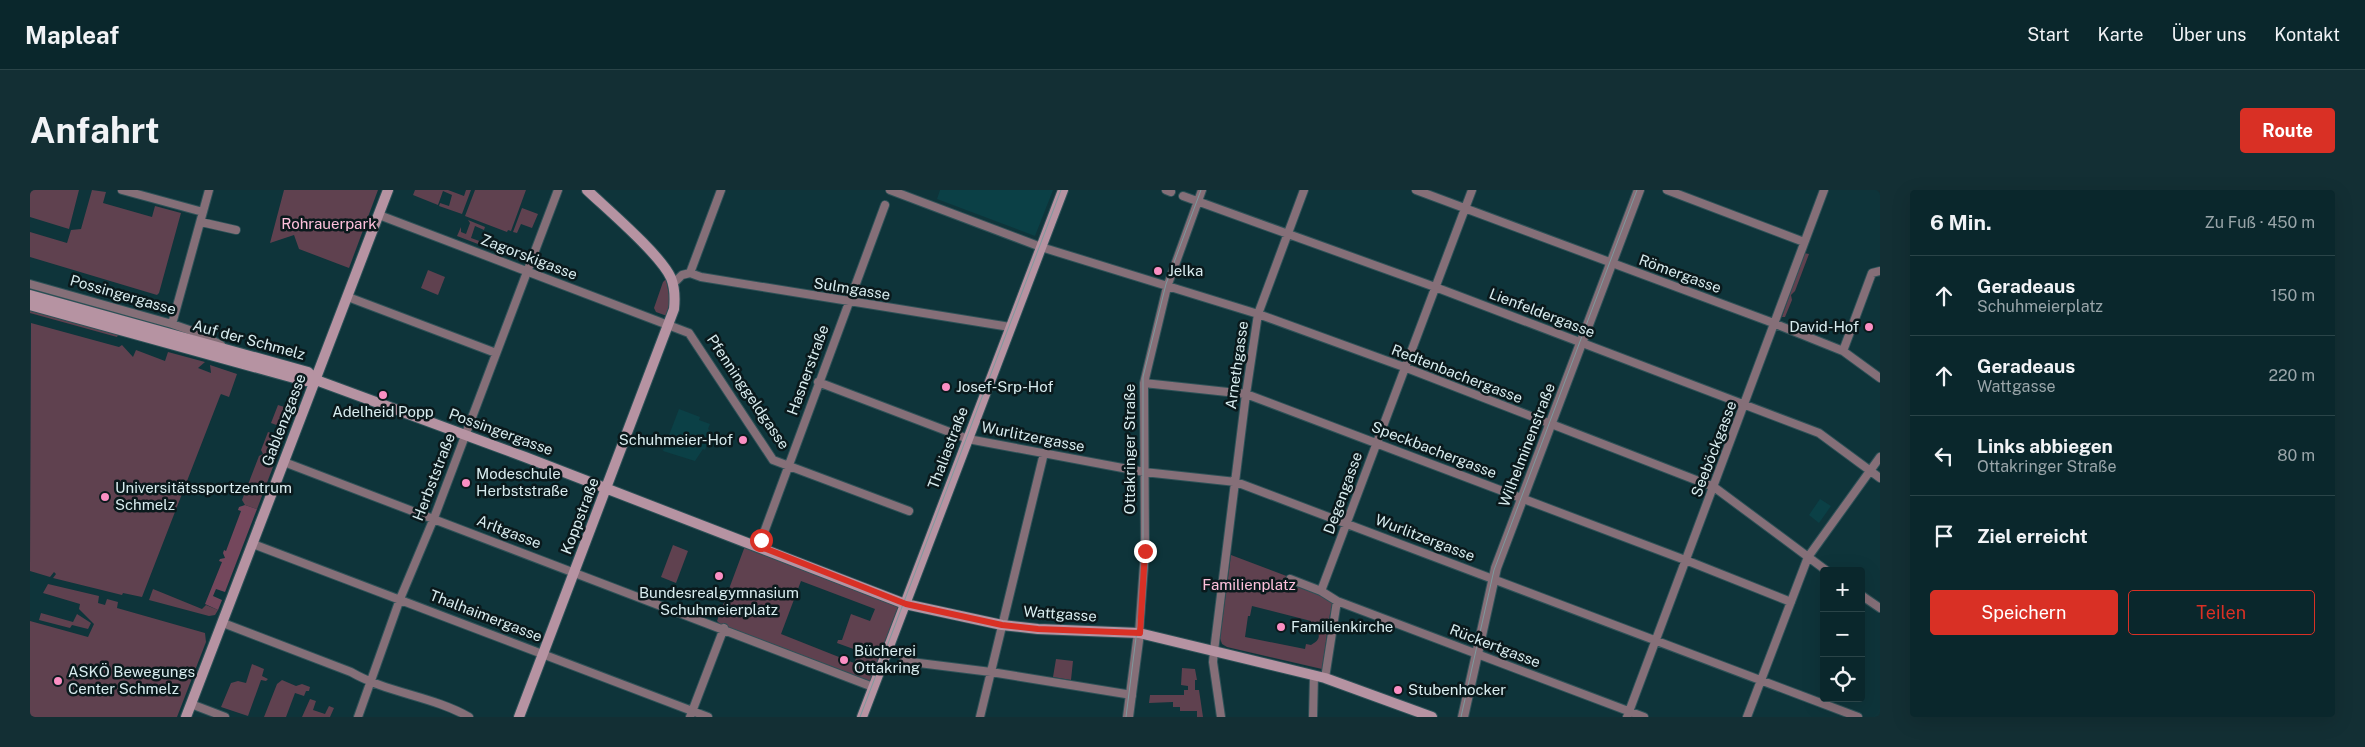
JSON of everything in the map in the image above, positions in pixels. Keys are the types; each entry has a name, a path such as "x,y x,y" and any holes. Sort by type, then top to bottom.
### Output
{"main road":[{"name":"Gablenzgasse","path":"186,717 388,190"},
{"path":"587,190 659,261 671,277 674,309 669,325"},
{"name":"Thaliastraße","path":"862,717 1063,190"},
{"name":"Auf der Schmelz","path":"30,295 308,372 316,380"},
{"name":"Auf der Schmelz","path":"30,305 305,381 316,380"},
{"name":"Koppstraße","path":"519,717 669,325"},
{"name":"Possingergasse","path":"316,380 759,546"},
{"name":"Wattgasse","path":"759,546 905,604 1002,625 1076,632 1140,633 1214,651"},
{"path":"1214,651 1325,678 1432,717"}],"street":[{"path":"122,190 203,212"},
{"path":"172,324 208,190"},
{"name":"Herbststraße","path":"358,717 400,598 434,518 558,190"},
{"path":"673,284 682,275 690,273 721,190"},
{"name":"Redtenbachergasse","path":"890,190 1041,247 1258,314 1404,367 1714,487 1822,567"},
{"name":"Ottakringer Straße","path":"1128,717 1140,633 1145,551 1144,383 1168,287 1202,190"},
{"name":"Arnethgasse","path":"1214,651 1246,394 1258,314 1304,190"},
{"name":"Römergasse","path":"1416,190 1776,324 1843,351 1880,378"},
{"name":"Degengasse","path":"1321,591 1472,190"},
{"name":"Wilhelminenstraße","path":"1463,717 1493,578 1639,190"},
{"path":"1667,190 1804,242"},
{"name":"Seeböckgasse","path":"1628,715 1746,405 1824,190"},
{"name":"Lienfeldergasse","path":"1183,196 1288,232 1819,433 1880,478"},
{"name":"Hasnerstraße","path":"759,546 787,464 886,205"},
{"name":"Zagorskigasse","path":"379,215 669,325"},
{"path":"200,222 236,230"},
{"path":"1843,351 1872,274 1880,271"},
{"name":"Sulmgasse","path":"690,273 701,278 1010,327"},
{"name":"Possingergasse","path":"30,284 172,324 198,333 233,352"},
{"path":"348,297 496,354"},
{"name":"Pfenninggeldgasse","path":"669,325 689,333 694,339 773,460 909,511"},
{"name":"Wurlitzergasse","path":"818,382 968,439 1144,472 1236,482 1858,717"},
{"name":"Speckbachergasse","path":"1144,383 1246,394 1687,560 1791,602"},
{"path":"980,717 1044,453"},
{"path":"1747,717 1808,557 1880,457"},
{"name":"Arltgasse","path":"284,462 724,628 873,687"},
{"name":"Thalhaimergasse","path":"253,544 544,653 691,714 708,717"},
{"path":"1290,579 1321,591 1337,601 1325,678"},
{"path":"1865,598 1880,608"},
{"name":"Rückertgasse","path":"1337,601 1477,653 1628,715 1644,717"},
{"path":"223,623 411,696 424,698 468,717"},
{"path":"691,714 724,628"},
{"path":"1214,651 1213,662 1221,717"},
{"path":"903,661 991,672 1132,695"},
{"path":"1313,717 1314,675"},
{"path":"191,704 225,717"}],"shaded area":[{"path":"940,190 1053,190 1035,236 937,199"},
{"path":"679,409 700,417 699,420 710,424 708,429 710,431 709,439 705,450 703,449 695,461 663,451"},
{"path":"1820,499 1831,506 1819,523 1809,515"},
{"path":"245,505 257,509 225,592 216,589 213,596 222,600 218,610 205,604 222,562 219,561 225,558 223,553 224,550 226,551 241,511 238,510 239,507"}],"green space":[{"path":"30,190 79,190 69,229 30,217"},
{"path":"92,190 106,192 103,203 152,217 155,206 181,213 157,295 30,257 30,232 67,243 71,230 81,229"},
{"name":"Rohrauerpark","path":"284,190 378,190 349,268 299,249 294,235 270,243"},
{"path":"415,190 448,190 464,196 466,190 471,190 462,214 439,206 440,203 449,206 452,195 443,191 438,205 413,195"},
{"path":"475,190 526,190 511,231 508,230 507,232 465,216"},
{"path":"522,208 538,214 532,228 521,224 517,233 513,232"},
{"path":"468,220 485,227 484,230 475,226 471,238 510,252 513,246 524,250 520,260 457,236 461,227 461,232 466,234 470,223"},
{"path":"1804,253 1809,254 1795,291 1791,295 1792,300 1785,317 1782,317"},
{"path":"428,270 445,277 438,295 421,288"},
{"path":"666,279 670,300 667,316 656,312 654,308 663,282"},
{"path":"30,309 124,336 118,335 117,337 30,313"},
{"name":"Universitätssportzentrum Schmelz","path":"31,323 119,347 122,345 133,357 136,350 165,361 168,352 205,362 198,368 211,373 210,365 237,374 229,397 221,394 220,396 142,597 123,593 122,595 53,578 56,574 54,572 50,577 30,571"},
{"path":"278,405 294,410 287,429 271,423"},
{"path":"268,432 284,438 257,509 245,505 242,500 259,456 263,454 261,450"},
{"path":"673,545 688,551 676,583 661,577"},
{"path":"745,546 905,604 873,687 724,628 717,621","holes":["801,581 875,609 870,621 851,614 842,640 838,640 837,643 859,651 854,663 781,634"]},
{"name":"Familienplatz","path":"1231,555 1318,588 1333,603 1333,614 1330,614 1322,669 1227,647 1222,644 1220,638","holes":["1252,606 1311,621 1310,626 1315,627 1319,638 1311,645 1306,644 1305,649 1245,637 1248,616 1250,616"]},
{"path":"48,584 99,596 98,603 105,605 107,599 118,602 117,608 205,633 206,642 177,717 30,717 30,621 88,637 94,624 79,609 80,604 43,593"},
{"path":"153,589 202,609 206,605 218,610 215,615 209,616 149,600"},
{"path":"41,613 73,622 77,614 91,623 88,629 72,625 70,628 39,620"},
{"path":"1056,659 1073,661 1071,680 1053,677"},
{"path":"252,664 264,669 262,676 268,679 266,681 261,680 248,716 221,707 231,683 238,681 246,683"},
{"path":"1182,668 1195,669 1197,680 1195,680 1195,690 1199,690 1203,717 1197,717 1197,711 1180,711 1180,707 1173,707 1173,702 1149,703 1150,695 1184,695 1184,690 1188,690 1188,686 1181,685"},
{"path":"282,680 296,686 302,684 310,687 309,691 306,691 304,696 295,693 286,717 264,717 277,684"},
{"path":"310,699 316,701 313,710 325,714 329,706 334,708 330,717 302,717"}],"tram line":[{"path":"860,717 1061,190"},
{"path":"1126,717 1143,582 1143,377 1166,284 1201,190"},
{"path":"1461,717 1494,570 1637,190"}],"place":[{"name":"Jelka","path":"1158,271"},
{"name":"David-Hof","path":"1869,327"},
{"name":"Josef-Srp-Hof","path":"946,387"},
{"name":"Adelheid Popp","path":"383,395"},
{"name":"Schuhmeier-Hof","path":"743,440"},
{"name":"Modeschule Herbststraße","path":"466,483"},
{"name":"Universitätssportzentrum Schmelz","path":"105,497"},
{"name":"Bundesrealgymnasium Schuhmeierplatz","path":"719,576"},
{"name":"Familienkirche","path":"1281,627"},
{"name":"Bücherei Ottakring","path":"844,660"},
{"name":"ASKÖ Bewegungs Center Schmelz","path":"58,681"},
{"name":"Stubenhocker","path":"1398,690"}],"route":[{"path":"761,540 759,546 905,604 1002,625 1076,632 1140,633 1145,551"}]}
